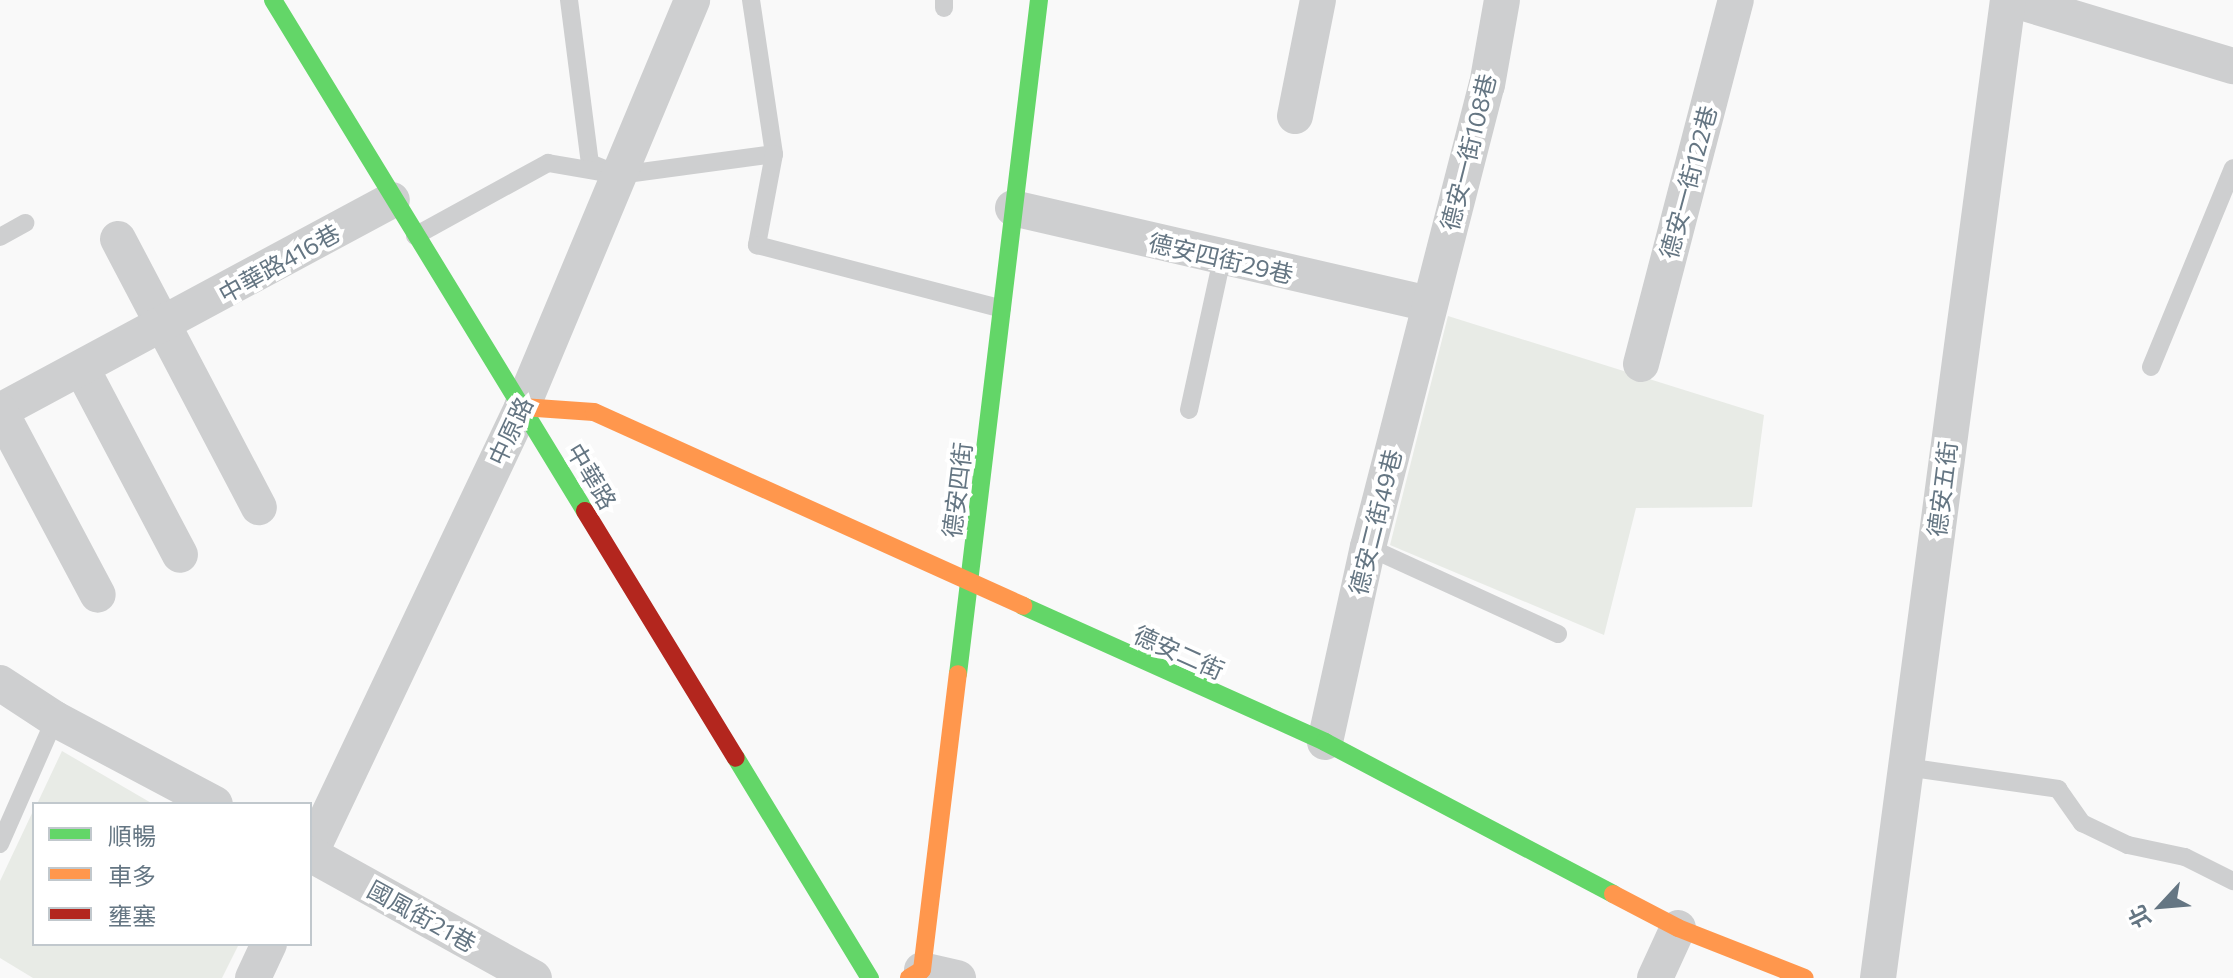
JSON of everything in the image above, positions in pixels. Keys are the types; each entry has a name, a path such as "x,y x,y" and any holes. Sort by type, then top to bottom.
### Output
{"street":[{"name":"中華路","path":"273,0 392,200 522,407 870,978"},
{"name":"中原路","path":"312,850 522,407 692,0"},
{"name":"德安四街","path":"916,974 970,586 1039,0"},
{"path":"1295,116 1318,0"},
{"name":"德安一街108巷","path":"1429,304 1487,85 1502,0"},
{"name":"德安一街122巷","path":"1641,364 1736,0"},
{"path":"2011,0 2233,66"},
{"name":"德安五街","path":"1878,978 2011,0"},
{"name":"中華路416巷","path":"0,411 166,327 392,200"},
{"name":"德安四街29巷","path":"1013,208 1222,259 1429,304"},
{"path":"118,239 259,507"},
{"name":"德安二街49巷","path":"1325,742 1368,547 1429,304"},
{"path":"82,369 180,555"},
{"name":"德安二街","path":"522,407 594,412 970,586 1325,742 1678,928 1805,978"},
{"path":"0,411 98,595"},
{"path":"0,683 55,719 211,802"},
{"name":"國風街21巷","path":"312,855 534,978"},
{"path":"1655,978 1678,928"},
{"path":"253,978 268,946"},
{"path":"916,974 958,978"}],"lane":[{"path":"569,0 590,163 619,175"},
{"path":"751,0 774,154 757,245 1002,309"},
{"path":"415,236 548,163 619,175 774,154"},
{"path":"2151,367 2233,168"},
{"path":"0,237 25,223"},
{"path":"1189,410 1222,259"},
{"path":"1368,547 1558,634"},
{"path":"0,844 55,719"},
{"path":"1906,767 2058,789 2082,823 2128,845 2185,857 2233,881"}],"shaded area":[{"path":"1448,316 1764,415 1752,507 1636,508 1604,635 1390,545"},
{"path":"62,751 150,802 38,802"},
{"path":"32,813 32,946 238,946 222,978 33,978 0,958 0,881"}],"traffic: fast":[{"path":"273,0 585,511"},
{"path":"958,674 1039,0"},
{"path":"1023,606 1325,742 1613,894"},
{"path":"736,758 870,978"}],"traffic: slow":[{"path":"522,407 594,412 1023,606"},
{"path":"909,978 922,970 958,674"},
{"path":"1613,894 1678,928 1805,978"}],"traffic: jam":[{"path":"585,511 736,758"}]}
